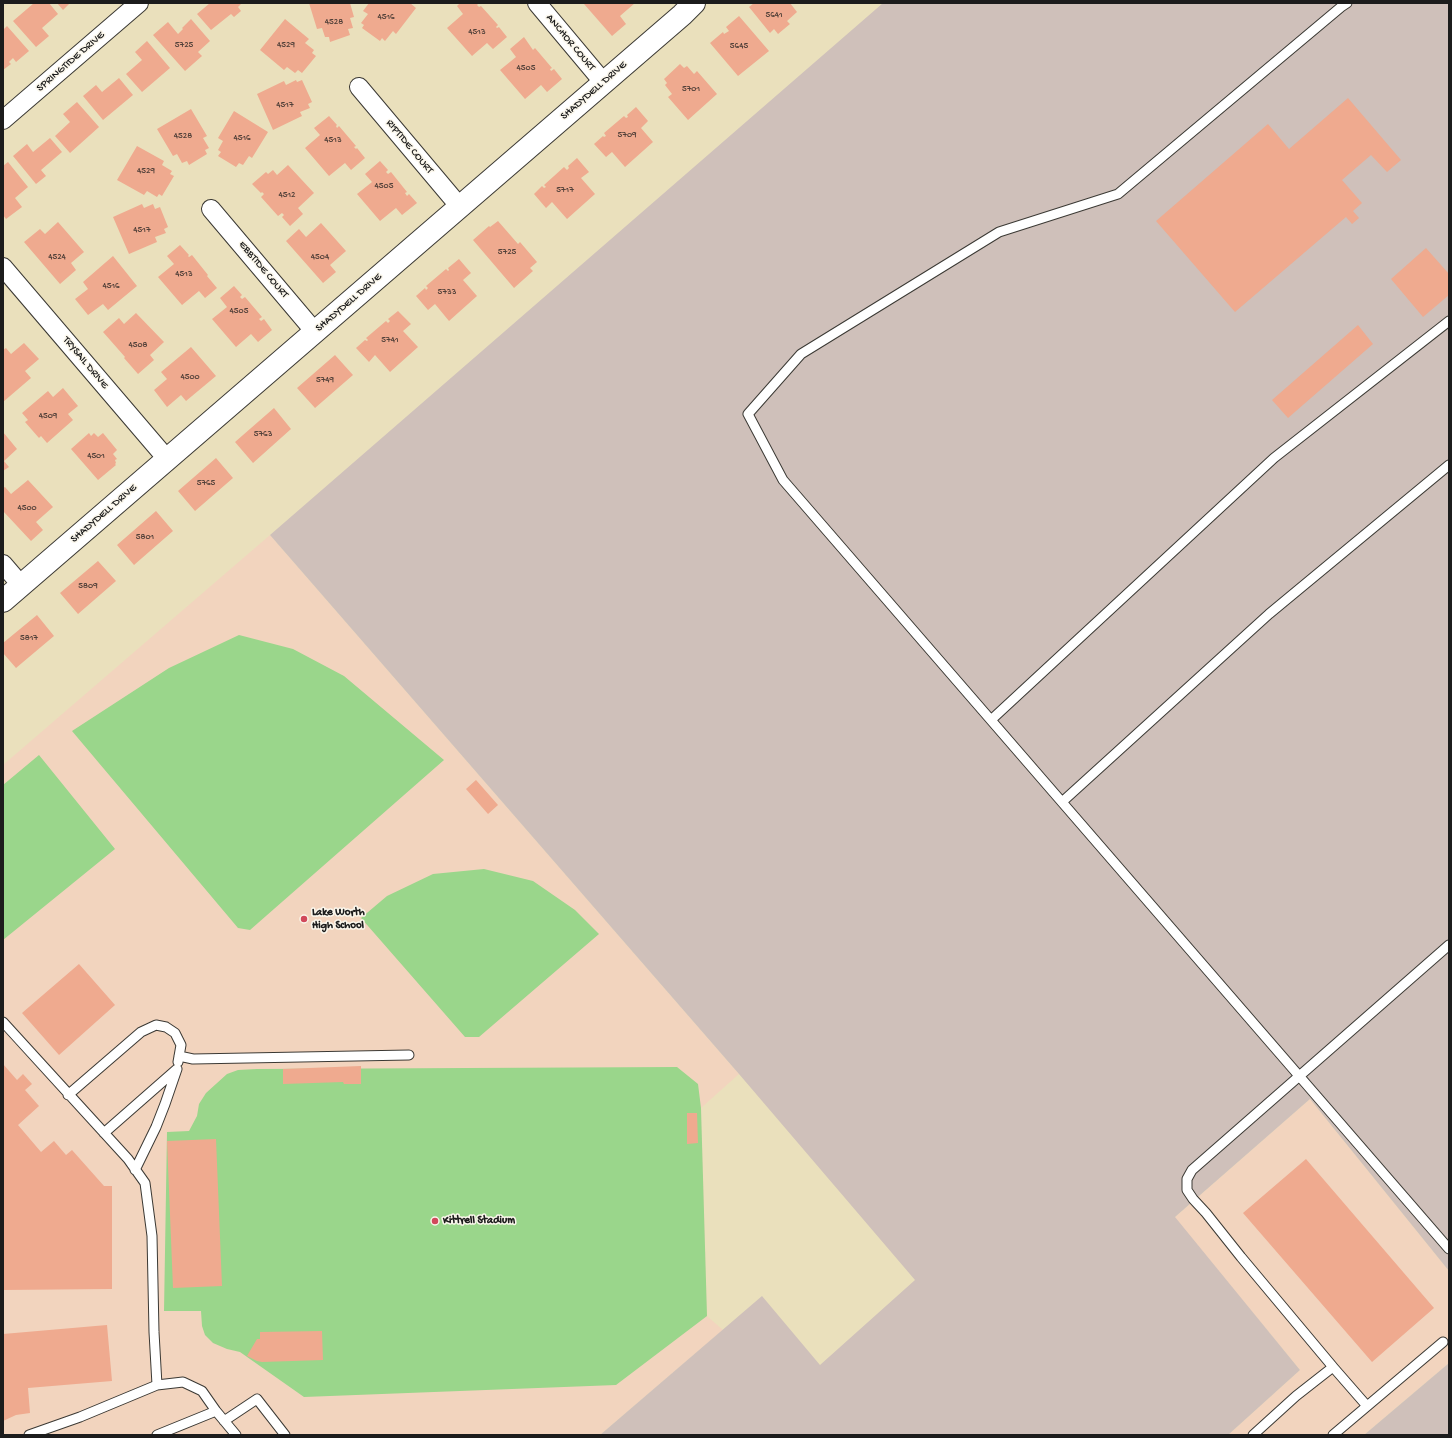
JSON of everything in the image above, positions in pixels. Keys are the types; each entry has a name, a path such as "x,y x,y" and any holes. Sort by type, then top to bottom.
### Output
{"street":[{"name":"SPRINGTIDE DRIVE","path":"3,120 139,3"},
{"name":"ANCHOR COURT","path":"537,3 604,82"},
{"name":"SHADYDELL DRIVE","path":"3,601 682,16 694,3"},
{"name":"RIPTIDE COURT","path":"359,87 460,207"},
{"name":"EBBTIDE COURT","path":"211,208 315,332"},
{"name":"TRYSAIL DRIVE","path":"3,267 167,459"},
{"path":"3,564 21,585"}],"lane":[{"path":"1348,3 1341,7 1118,194 999,232 801,354 748,414 783,480 1449,1249"},
{"path":"991,720 1274,458 1449,321"},
{"path":"1062,802 1269,614 1449,465"},
{"path":"1367,1406 1193,1199 1187,1190 1187,1179 1192,1170 1449,945"},
{"path":"3,1022 104,1133 145,1183 152,1236 154,1332 157,1384"},
{"path":"68,1095 141,1032 156,1026 166,1027 176,1033 181,1045 176,1069 156,1127 135,1170"},
{"path":"179,1056 193,1059 409,1055"},
{"path":"104,1133 176,1069"},
{"path":"1333,1435 1443,1342"},
{"path":"1253,1435 1296,1396 1333,1367"},
{"path":"29,1435 80,1417 157,1384 183,1382 202,1391 236,1435"},
{"path":"224,1421 257,1399 285,1435"},
{"path":"157,1435 216,1411"}],"shaded area":[{"path":"883,3 1449,3 1449,1271 1310,1099 1175,1217 1300,1370 1228,1435 600,1435 762,1296 820,1365 915,1280 739,1074 270,535"},
{"name":"Lake Worth High School","path":"270,535 739,1074 701,1108 707,1316 723,1330 600,1435 3,1435 3,765"},
{"path":"1310,1099 1449,1271 1449,1363 1364,1435 1228,1435 1300,1370 1174,1218"},
{"path":"1449,1363 1449,1435 1364,1435"}],"green space":[{"path":"239,635 293,649 344,676 444,760 250,930 238,928 72,731 169,668"},
{"path":"39,755 115,849 3,940 3,785"},
{"path":"484,869 533,881 575,910 599,934 479,1037 465,1037 361,918 387,896 433,874"},
{"name":"Kittrell Stadium","path":"677,1067 698,1084 701,1108 707,1316 616,1385 304,1397 240,1352 227,1349 213,1343 205,1335 202,1326 201,1311 164,1311 167,1132 189,1131 197,1116 199,1104 206,1093 227,1074 238,1070 257,1069"}],"building":[{"path":"34,3 49,3 58,14 42,28 49,36 36,47 13,21"},
{"path":"57,3 70,3 63,10"},
{"path":"210,3 239,3 241,4 238,7 241,11 234,17 231,14 211,30 197,14"},
{"path":"309,3 350,3 354,17 350,18 353,28 348,29 350,35 330,42 329,37 325,37 322,28 317,29"},
{"path":"369,3 410,3 416,8 396,34 393,31 385,41 382,38 380,41 362,28 364,25 361,23 368,14 363,11"},
{"path":"460,3 478,3 477,5 479,7 481,6 498,25 496,27 499,27 507,37 493,49 487,43 472,56 447,28 463,14 457,6"},
{"path":"635,3 620,16 626,24 612,36 584,4"},
{"path":"754,3 790,3 797,12 787,21 790,24 778,34 774,29 770,33 749,7"},
{"path":"739,16 769,51 738,76 710,43 723,32 724,34 729,31 726,27"},
{"path":"191,19 210,41 198,52 202,56 185,71 153,35 168,22 178,34"},
{"path":"285,19 309,39 305,43 314,50 312,53 316,56 302,73 298,70 295,73 287,67 284,70 260,50"},
{"path":"7,26 29,51 16,62 13,58 9,62 11,64 3,70 3,30"},
{"path":"524,37 533,50 535,48 552,68 550,69 551,71 554,69 562,79 547,92 541,85 525,99 500,70 516,57 510,49"},
{"path":"147,41 170,68 142,92 126,74 142,60 135,52"},
{"path":"680,64 684,68 687,66 694,74 697,71 717,94 688,120 668,97 672,94 665,85 667,83 664,79"},
{"path":"119,78 133,95 103,120 83,96 96,85 102,92"},
{"path":"296,80 297,82 302,80 312,102 308,104 310,108 300,112 302,116 273,130 257,94 284,81 286,85"},
{"path":"1348,98 1401,160 1387,172 1371,155 1342,180 1362,203 1353,211 1359,218 1352,224 1346,217 1235,312 1156,221 1268,124 1289,149"},
{"path":"77,102 99,127 70,153 55,136 70,122 63,114"},
{"path":"636,107 648,121 641,128 653,142 625,167 612,152 606,157 594,144 603,136 606,136 604,133 624,116 626,118 628,117 627,115"},
{"path":"191,109 207,136 203,138 209,148 205,150 207,154 189,165 187,161 182,163 177,154 173,156 157,129"},
{"path":"234,111 268,132 252,158 249,156 243,165 239,163 236,167 218,156 221,152 218,150 223,141 218,138"},
{"path":"329,116 337,125 337,128 339,126 356,146 354,147 356,149 357,148 365,158 351,170 345,163 329,176 305,148 320,135 314,128"},
{"path":"50,138 62,152 41,170 46,176 36,184 13,156 27,144 33,152"},
{"path":"137,146 164,161 162,165 172,171 170,174 174,176 162,196 159,194 157,197 147,191 144,195 117,180"},
{"path":"577,158 589,172 581,178 595,194 567,219 552,202 546,208 534,194 542,186 544,188 546,187 544,185 564,167 567,170 569,168 568,166"},
{"path":"380,161 388,170 386,172 388,174 391,172 407,192 405,193 407,196 409,194 417,203 402,215 396,208 380,221 357,194 372,182 365,174"},
{"path":"8,162 28,187 15,198 22,207 6,219 3,215 3,166"},
{"path":"288,165 314,193 298,208 303,214 290,226 282,217 284,215 282,213 278,216 261,197 264,194 252,184 266,172 268,174 273,170 277,175"},
{"path":"142,204 144,208 153,204 155,209 160,207 168,227 164,229 166,233 155,237 157,242 129,254 113,217"},
{"path":"498,221 518,244 520,242 537,262 530,268 533,271 514,288 473,240 489,226 490,227"},
{"path":"58,222 84,252 71,263 76,270 60,284 24,242 40,229 45,234"},
{"path":"321,223 346,251 330,265 336,272 323,283 286,241 299,229 306,237"},
{"path":"180,245 189,257 192,255 217,288 205,298 199,291 182,305 158,277 174,264 167,256"},
{"path":"1426,248 1449,274 1449,295 1423,317 1391,279"},
{"path":"113,256 137,286 108,310 103,304 88,315 75,299 88,289 83,282"},
{"path":"459,259 471,273 463,280 477,296 449,321 435,304 428,310 416,296 425,288 426,290 428,288 426,286 446,269 448,271 448,268"},
{"path":"234,286 242,295 240,297 242,299 245,297 262,317 259,319 261,321 264,319 272,330 258,342 251,334 236,347 212,319 227,307 220,298"},
{"path":"398,311 411,324 403,331 418,347 390,372 375,355 369,362 356,348 365,340 367,341 368,340 366,338 386,321 388,323 390,321 388,319"},
{"path":"136,313 164,342 150,355 154,360 138,374 103,332 119,318 124,324"},
{"path":"1358,325 1373,344 1288,418 1272,400"},
{"path":"24,343 39,359 25,371 31,378 3,402 3,350 6,348 11,354"},
{"path":"191,347 216,376 186,401 181,395 167,407 154,390 167,379 161,372"},
{"path":"335,355 353,375 315,408 297,388"},
{"path":"63,388 78,406 68,414 73,420 47,443 41,436 39,438 25,422 28,420 22,413 48,391 53,397"},
{"path":"274,408 291,429 253,463 235,442"},
{"path":"3,432 17,449 4,461 9,467 3,471"},
{"path":"89,433 91,436 94,433 98,437 103,433 117,450 113,454 117,459 115,460 116,465 98,480 71,449"},
{"path":"216,458 233,478 195,511 178,491"},
{"path":"28,480 53,507 36,522 43,530 31,541 3,511 3,488 5,487 11,494"},
{"path":"156,511 173,531 134,565 117,545"},
{"path":"98,561 116,581 78,614 60,593"},
{"path":"37,615 54,636 16,668 3,653 3,643"},
{"path":"476,780 498,805 488,814 466,789"},
{"path":"79,964 115,1005 59,1055 22,1013"},
{"path":"3,1064 17,1080 23,1074 32,1084 25,1090 39,1106 18,1125 41,1152 54,1141 66,1155 72,1150 104,1186 112,1186 112,1289 3,1290"},
{"path":"361,1066 361,1084 344,1084 343,1082 283,1084 283,1069"},
{"path":"687,1113 697,1113 698,1143 687,1144"},
{"path":"216,1139 222,1286 173,1288 167,1141"},
{"path":"1306,1159 1434,1308 1372,1362 1243,1213"},
{"path":"107,1325 112,1381 28,1388 30,1413 16,1415 3,1421 3,1334"},
{"path":"322,1331 323,1360 262,1362 247,1356 257,1339 260,1339 260,1332"}],"place":[{"name":"Lake Worth High School","path":"304,919"},
{"name":"Kittrell Stadium","path":"435,1221"}]}
